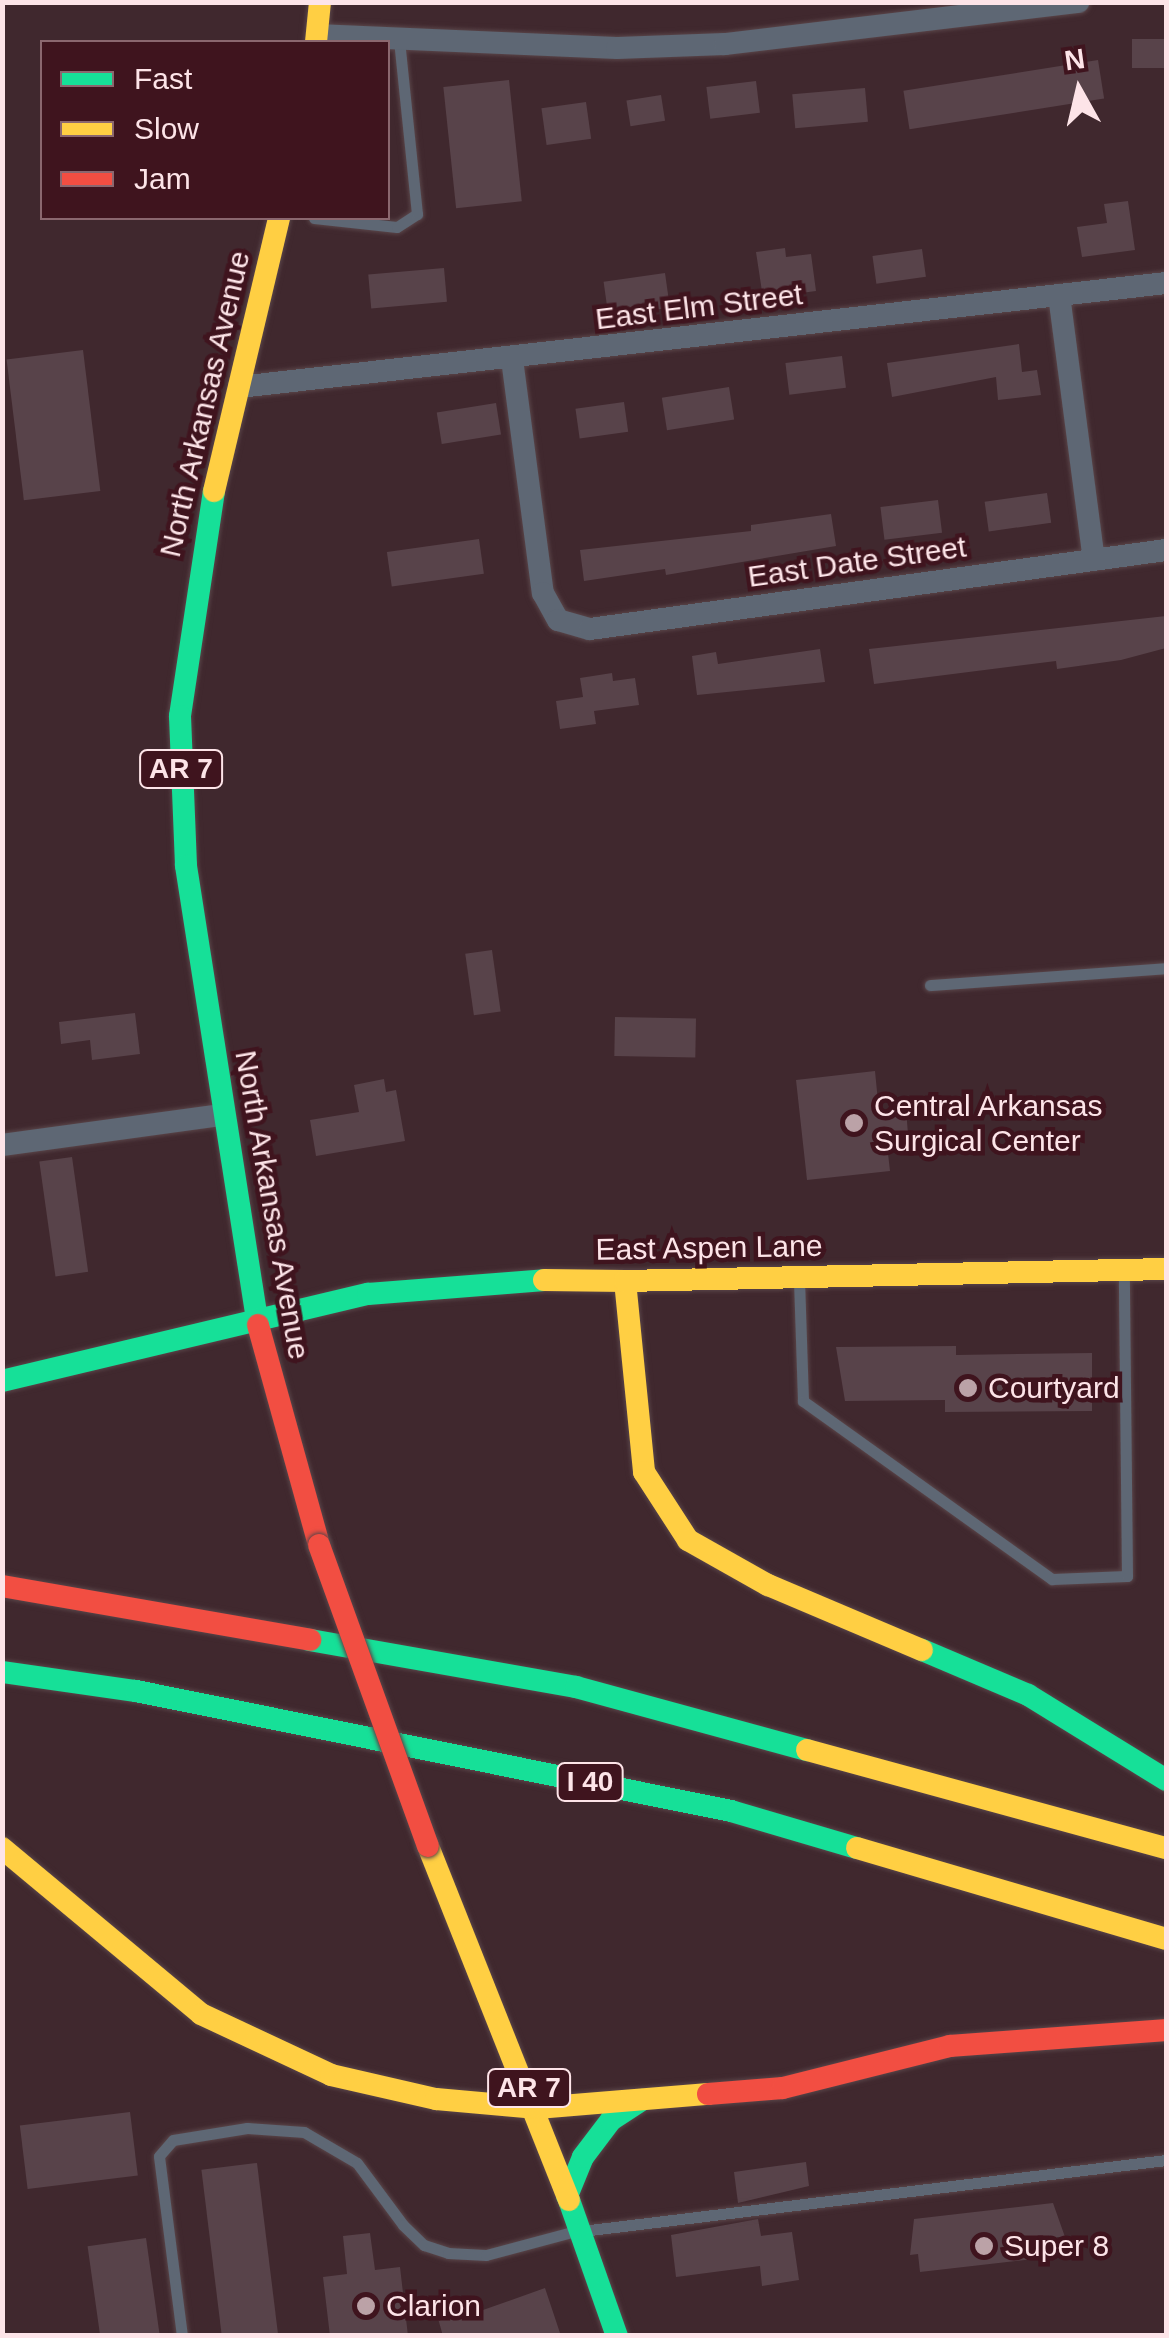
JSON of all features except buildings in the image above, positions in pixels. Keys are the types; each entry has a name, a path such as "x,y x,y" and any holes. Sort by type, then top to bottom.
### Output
{"main road":[{"path":"316,39 320,2"},
{"name":"North Arkansas Avenue","path":"279,220 202,539 180,716 186,866 222,1115 258,1325 318,1544 428,1846 537,2108 617,2336"},
{"name":"East Aspen Lane","path":"2,1381 258,1325 368,1294 514,1279 625,1281 1166,1269"},
{"path":"625,1281 644,1472 688,1540 768,1586 1028,1696 1166,1780"},
{"path":"2,1586 576,1687 1166,1848"},
{"name":"I 40","path":"2,1672 136,1691 731,1811 1166,1939"},
{"path":"2,1848 201,2014 332,2076 436,2098 537,2108 783,2088 950,2046 1166,2030"},
{"path":"567,2196 583,2156 612,2120 642,2100"}],"street":[{"path":"316,39 617,48 725,44 1080,2"},
{"name":"East Elm Street","path":"239,388 1166,283"},
{"path":"1058,295 1094,560"},
{"name":"East Date Street","path":"512,359 543,593 558,620 590,629 1166,550"},
{"path":"2,1145 222,1115"}],"lane":[{"path":"332,220 396,227 417,214 398,39"},
{"path":"930,985 1166,968"},
{"path":"799,1276 802,1402 1052,1580 1127,1576 1124,1270"},
{"path":"182,2336 159,2156 184,2137 264,2127 304,2132 357,2164 424,2246 448,2253 486,2255 580,2232 1166,2160"}],"traffic: fast":[{"path":"214,491 180,716 186,866 258,1325"},
{"path":"2,1381 368,1294 544,1280"},
{"path":"310,1640 576,1687 807,1750"},
{"path":"922,1650 1028,1695 1166,1780"},
{"path":"2,1672 136,1691 731,1811 857,1848"},
{"path":"567,2196 583,2157 611,2120 642,2100"},
{"path":"569,2200 617,2336"}],"traffic: slow":[{"path":"316,40 320,2"},
{"path":"214,491 279,220"},
{"path":"625,1281 1166,1269"},
{"path":"544,1280 625,1281 644,1472 688,1540 768,1585 922,1650"},
{"path":"807,1750 1166,1848"},
{"path":"428,1846 569,2200"},
{"path":"2,1848 201,2014 331,2075 436,2099 537,2108 708,2094"},
{"path":"857,1848 1166,1939"}],"traffic: jam":[{"path":"258,1325 319,1545"},
{"path":"319,1545 428,1846"},
{"path":"2,1586 310,1640"},
{"path":"708,2094 783,2088 950,2046 1166,2030"}],"place":[{"name":"Central Arkansas Surgical Center","path":"854,1123"},
{"name":"Courtyard","path":"968,1388"},
{"name":"Super 8","path":"984,2246"},
{"name":"Clarion","path":"366,2306"}]}
